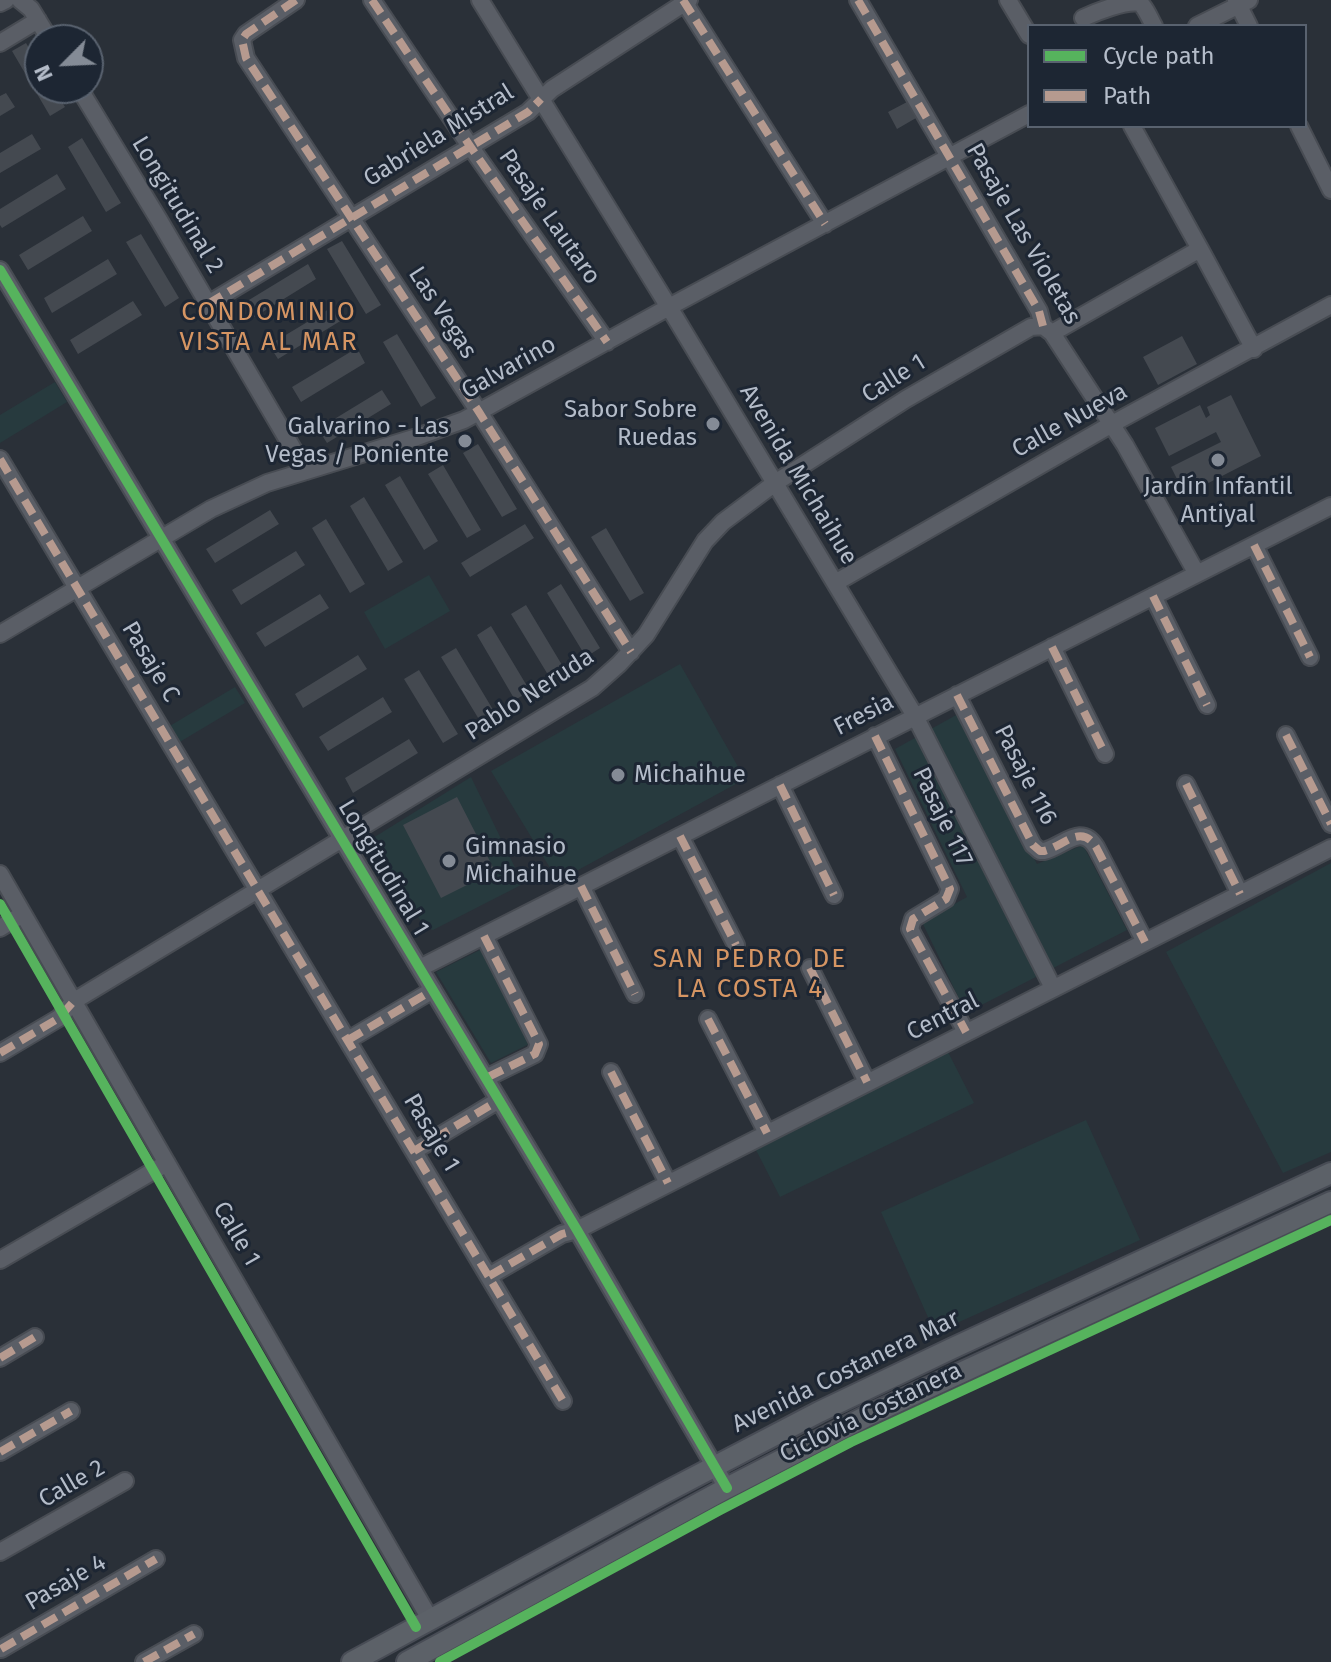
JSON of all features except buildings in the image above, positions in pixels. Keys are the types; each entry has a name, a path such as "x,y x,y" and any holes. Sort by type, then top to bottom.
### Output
{"main road":[{"name":"Avenida Costanera Mar","path":"352,1662 715,1466 868,1388 1331,1173"},
{"name":"Avenida Costanera Mar","path":"407,1662 727,1488 878,1411 1331,1202"},
{"path":"1188,1239 1199,1263"}],"street":[{"path":"0,3 6,0"},
{"path":"20,0 40,24"},
{"name":"Las Vegas","path":"296,0 246,34 242,40 246,58 479,412 631,652"},
{"name":"Pasaje Lautaro","path":"372,0 607,342"},
{"name":"Avenida Michaihue","path":"480,0 915,716 1053,988"},
{"name":"Pasaje Las Violetas","path":"858,0 1047,329 1112,424 1197,574"},
{"path":"1008,0 1027,32"},
{"path":"1083,18 1127,0 1139,3 1153,24"},
{"path":"685,1 825,224"},
{"name":"Gabriela Mistral","path":"208,304 528,112 552,89 685,1"},
{"path":"1201,24 1241,2 1248,24"},
{"path":"0,43 38,20"},
{"name":"Longitudinal 2","path":"89,104 306,471"},
{"name":"Galvarino","path":"0,634 236,496 267,483 445,428 479,412 1027,115"},
{"path":"1133,128 1254,349"},
{"path":"1300,128 1331,190"},
{"name":"Calle 1","path":"775,483 950,372 1031,327 1047,329 1200,249"},
{"name":"Longitudinal 1","path":"0,270 577,1230 727,1488"},
{"name":"Calle Nueva","path":"835,583 1112,424 1331,305"},
{"name":"Pasaje C","path":"0,459 258,889"},
{"name":"Pablo Neruda","path":"0,1053 59,1018 74,1001 592,688 631,652 658,617 712,532 775,483"},
{"name":"Fresia","path":"420,968 1331,506"},
{"path":"1254,545 1310,657"},
{"path":"1153,596 1207,705"},
{"path":"1052,647 1105,754"},
{"name":"Pasaje 116","path":"957,695 1033,845 1044,851 1075,837 1090,839 1145,942"},
{"path":"1286,735 1331,824"},
{"name":"Pasaje 117","path":"875,736 950,889 946,899 913,919 910,929 966,1032"},
{"path":"1186,784 1240,894"},
{"path":"780,785 834,895"},
{"path":"680,836 736,945"},
{"name":"Central","path":"577,1230 1331,848"},
{"name":"Calle 1","path":"0,874 430,1619"},
{"path":"581,886 635,994"},
{"name":"Pasaje 1","path":"258,889 563,1401"},
{"path":"0,928 23,914"},
{"path":"484,936 539,1044 535,1054 486,1078"},
{"path":"810,968 867,1082"},
{"path":"348,1040 433,990"},
{"path":"708,1019 767,1133"},
{"path":"611,1072 668,1183"},
{"path":"414,1151 499,1100"},
{"path":"0,1260 167,1163"},
{"path":"489,1276 562,1234 577,1230"},
{"path":"0,1358 35,1337"},
{"path":"0,1452 71,1411"},
{"name":"Calle 2","path":"0,1552 125,1481"},
{"name":"Pasaje 4","path":"0,1648 156,1559"},
{"path":"144,1662 194,1634"},
{"path":"0,1648 8,1662"}],"green space":[{"path":"55,382 67,402 0,443 0,415"},
{"path":"429,575 450,611 385,649 364,612"},
{"name":"Michaihue","path":"680,664 745,779 558,881 491,771"},
{"path":"235,687 245,703 178,743 168,727"},
{"path":"958,714 1037,864 1083,845 1127,930 966,1013 922,922 967,897 895,749"},
{"name":"Gimnasio Michaihue","path":"471,777 523,884 433,930 424,927 373,838"},
{"path":"1331,863 1331,1152 1283,1173 1166,952"},
{"path":"484,948 531,1043 491,1063 436,972"},
{"path":"948,1052 974,1103 780,1197 756,1150"},
{"path":"1086,1120 1140,1240 935,1333 881,1212"}],"marked path":[{"path":"296,0 246,34 242,40 246,58 479,412 631,652"},
{"path":"372,0 607,342"},
{"path":"683,0 825,224"},
{"path":"858,0 1039,311 1043,326"},
{"path":"208,304 528,112 541,99"},
{"path":"0,459 563,1401"},
{"path":"1254,545 1310,657"},
{"path":"1153,596 1207,705"},
{"path":"1052,647 1105,754"},
{"path":"957,695 1033,845 1044,851 1078,836 1090,840 1145,942"},
{"path":"1286,735 1331,824"},
{"path":"875,736 950,889 946,899 913,919 910,929 966,1032"},
{"path":"1186,784 1240,894"},
{"path":"780,785 834,895"},
{"path":"680,836 736,945"},
{"path":"581,886 635,994"},
{"path":"484,936 539,1044 535,1054 486,1078"},
{"path":"810,968 867,1082"},
{"path":"348,1040 433,990"},
{"path":"0,1053 59,1018 74,1001"},
{"path":"708,1019 767,1133"},
{"path":"611,1072 668,1183"},
{"path":"414,1151 499,1100"},
{"path":"489,1276 562,1234 577,1230"},
{"path":"0,1358 35,1337"},
{"path":"0,1452 71,1411"},
{"path":"1,1649 156,1559"},
{"path":"144,1662 194,1634"}],"cycle path":[{"path":"0,270 577,1230 727,1488"},
{"path":"0,904 416,1627"},
{"name":"Ciclovia Costanera","path":"440,1662 851,1442 1331,1220"}],"place":[{"name":"Sabor Sobre Ruedas","path":"713,424"},
{"name":"Galvarino - Las Vegas / Poniente","path":"465,441"},
{"name":"Jardín Infantil Antiyal","path":"1218,460"},
{"name":"Michaihue","path":"618,775"},
{"name":"Gimnasio Michaihue","path":"449,861"}],"district":[{"name":"CONDOMINIO VISTA AL MAR","path":"269,328"},
{"name":"SAN PEDRO DE LA COSTA 4","path":"750,975"}]}
